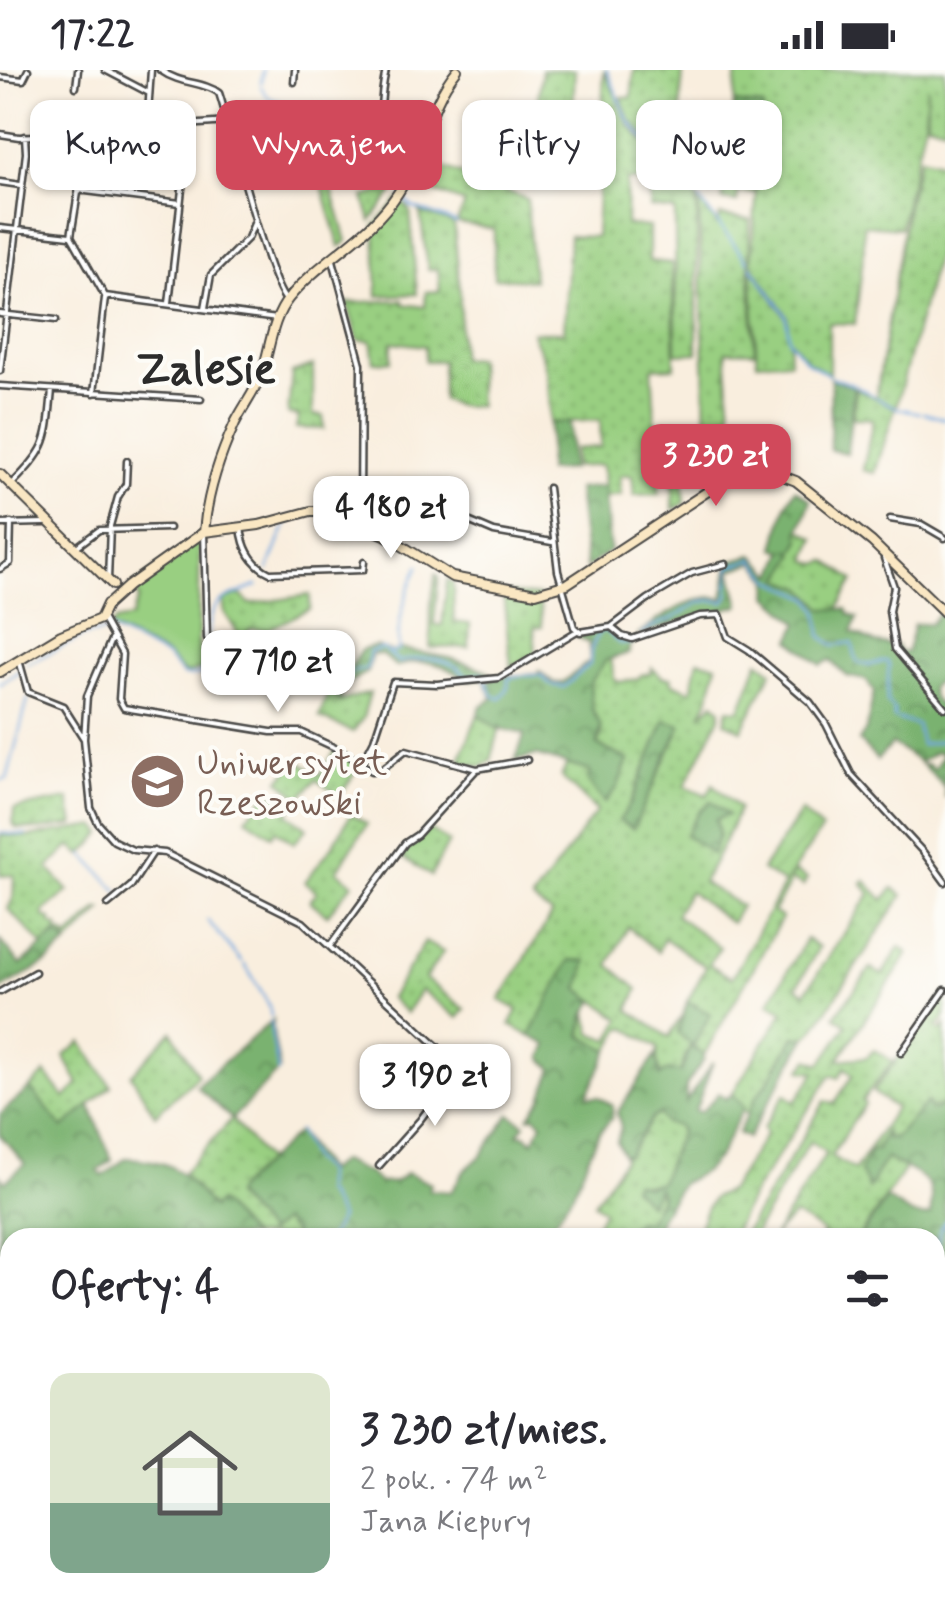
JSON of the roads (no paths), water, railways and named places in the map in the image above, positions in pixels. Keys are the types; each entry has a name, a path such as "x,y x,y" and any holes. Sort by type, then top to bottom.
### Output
{"street":[{"path":"0,77 24,80 28,70"},
{"path":"76,87 78,70"},
{"path":"105,70 149,93"},
{"path":"149,100 152,70"},
{"path":"160,70 176,80 214,89 221,100"},
{"path":"294,82 296,70"},
{"path":"383,100 386,70"},
{"path":"438,100 457,70"},
{"path":"0,134 30,136"},
{"path":"0,370 25,136"},
{"path":"0,182 22,185"},
{"path":"94,393 105,296 71,236 78,190 180,203"},
{"path":"129,196 130,190"},
{"path":"169,304 182,190"},
{"path":"247,190 278,290 287,301"},
{"path":"332,678 313,672 274,671 260,654 238,652 206,636 204,532 214,474 260,378 277,319 287,301 377,220 398,190"},
{"path":"205,308 211,275 248,237 255,221"},
{"path":"0,228 71,236"},
{"path":"333,260 361,364 360,504"},
{"path":"0,273 12,274"},
{"path":"105,296 277,319"},
{"path":"4,314 56,320"},
{"path":"0,386 201,400"},
{"path":"11,485 38,458 46,443 52,390"},
{"path":"0,672 60,636 102,618 110,583 109,530 126,484 127,461"},
{"path":"321,510 385,535 458,580 526,593 562,586 750,467 796,481 872,542 945,613"},
{"path":"0,474 110,583 128,586"},
{"path":"548,488 553,542 577,631"},
{"path":"107,606 128,586 204,532 321,510 330,503 440,508 494,532 553,542"},
{"path":"890,519 910,520 945,538"},
{"path":"0,524 48,522"},
{"path":"0,569 10,562 12,523"},
{"path":"241,526 247,551 264,571 281,575 364,570 364,562"},
{"path":"75,548 96,532 168,528"},
{"path":"883,553 894,587 889,611 896,649 945,708"},
{"path":"360,765 374,740 393,682 486,680 534,660 577,631 611,627 692,573 726,564"},
{"path":"611,627 632,639 716,614 725,621 728,637 762,660 810,702 826,724 851,774 924,852 945,882"},
{"path":"102,618 123,659 119,699 124,708 301,732 344,752 360,765 378,770 408,750 477,769"},
{"path":"110,634 86,697 84,740 90,801 98,823 121,846 165,853 296,918 493,1098"},
{"path":"20,660 28,692 63,706 84,740"},
{"path":"330,946 405,843 418,835 477,769 493,763 527,760"},
{"path":"108,905 132,884 154,851"},
{"path":"0,992 35,972"},
{"path":"900,1053 945,990"},
{"path":"379,1166 420,1120 458,1068"}],"waterway":[{"path":"261,83 263,70"},
{"path":"607,70 628,120 696,196"},
{"path":"261,87 275,100"},
{"path":"402,195 412,207 456,223"},
{"path":"700,200 748,262"},
{"path":"751,266 786,315 789,340 806,361 829,375"},
{"path":"832,377 854,385"},
{"path":"857,386 874,396"},
{"path":"877,398 920,413"},
{"path":"924,413 945,419"},
{"path":"268,570 287,522"},
{"path":"642,634 700,603 724,602 730,566 754,559 772,580 810,598 819,611 821,635 826,640 836,645 852,643 857,662 889,664 887,702 894,710 894,718 917,725 921,745 945,740"},
{"path":"390,653 399,650 401,618 419,565"},
{"path":"209,636 216,606 257,586"},
{"path":"27,664 85,635 112,630 167,657 184,676 199,675 214,661 243,661 253,656 265,674 310,675 333,683 367,669 370,652 383,648 399,662 436,659 453,665 467,677 483,673 492,695 500,699 508,688 508,679 515,676 541,675 551,685 564,687 590,664 599,631 607,631 619,643 631,643"},
{"path":"209,641 211,660"},
{"path":"0,684 19,671"},
{"path":"0,780 7,779 28,699"},
{"path":"0,833 26,835"},
{"path":"84,855 119,892"},
{"path":"207,920 242,962"},
{"path":"245,965 269,1005 271,1016"},
{"path":"271,1021 278,1073"},
{"path":"298,1131 312,1160 325,1172 324,1191 340,1218 334,1228"},
{"path":"941,1228 945,1221"}],"place":[{"name":"Uniwersytet Rzeszowski","path":"158,782"}],"district":[{"name":"Zalesie","path":"206,367"}]}
